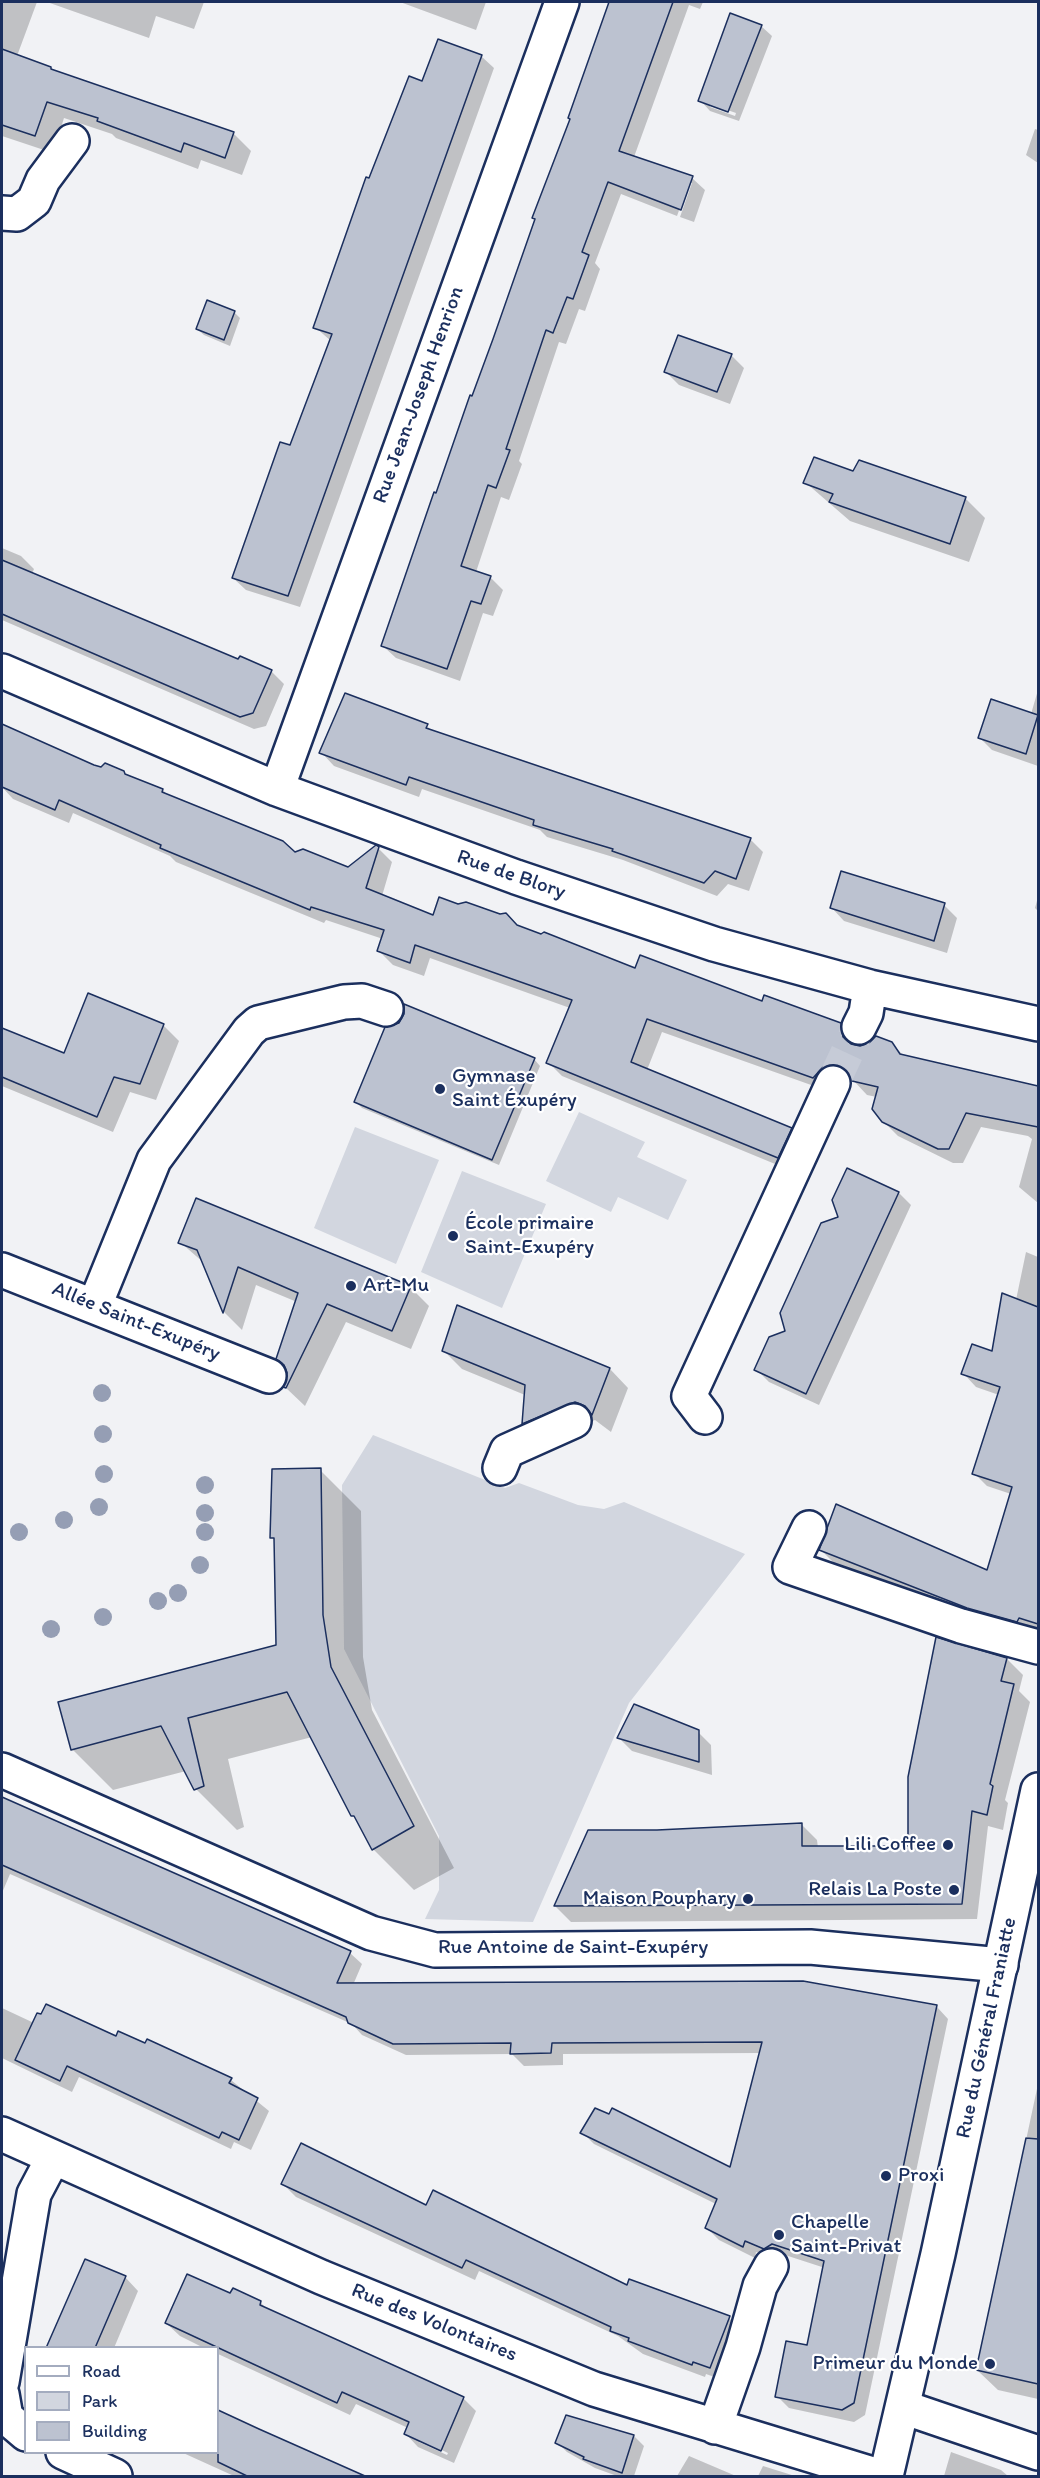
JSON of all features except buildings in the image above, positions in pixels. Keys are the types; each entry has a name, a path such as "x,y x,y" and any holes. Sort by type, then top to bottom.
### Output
{"street":[{"name":"Rue Jean-Joseph Henrion","path":"277,789 562,2"},
{"path":"2,213 17,213 34,201 43,180 72,141"},
{"name":"Rue de Blory","path":"2,671 277,789 516,877 714,945 870,987 1038,1024"},
{"path":"859,1027 866,1013 870,987"},
{"path":"95,1305 154,1160 249,1031 258,1023 344,1002 362,1001 386,1009"},
{"path":"705,1417 689,1396 833,1083"},
{"name":"Allée Saint-Exupéry","path":"2,1270 269,1376"},
{"path":"500,1468 507,1450 574,1421"},
{"path":"809,1528 790,1567 961,1626 1038,1647"},
{"name":"Rue Antoine de Saint-Exupéry","path":"2,1770 371,1933 435,1950 810,1947 1001,1965"},
{"name":"Rue du Général Franiatte","path":"886,2476 1038,1790"},
{"name":"Rue des Volontaires","path":"2,2134 321,2277 594,2389 879,2476"},
{"path":"2,2382 34,2194 53,2158"},
{"path":"715,2427 743,2347 760,2286 771,2265"},
{"path":"2,2394 6,2416 24,2432"},
{"path":"903,2407 1038,2453"},
{"path":"67,2454 115,2476"}],"green space":[{"path":"579,1112 645,1142 637,1157 687,1180 668,1220 618,1197 611,1212 546,1181"},
{"path":"355,1127 439,1160 396,1264 314,1228"},
{"path":"462,1171 546,1204 502,1308 421,1272"},
{"path":"373,1435 505,1488 519,1483 578,1505 604,1509 624,1502 745,1554 629,1703 533,1922 425,1919 439,1890 439,1836 344,1649 342,1485"}],"tunnel":[{"path":"833,1083 859,1027"}],"place":[{"name":"Gymnase Saint Éxupéry","path":"440,1089"},
{"name":"École primaire Saint-Exupéry","path":"453,1236"},
{"name":"Art-Mu","path":"351,1286"},
{"name":"Lili Coffee","path":"948,1845"},
{"name":"Relais La Poste","path":"954,1890"},
{"name":"Maison Pouphary","path":"748,1899"},
{"name":"Proxi","path":"886,2176"},
{"name":"Chapelle Saint-Privat","path":"779,2235"},
{"name":"Primeur du Monde","path":"990,2364"}]}
